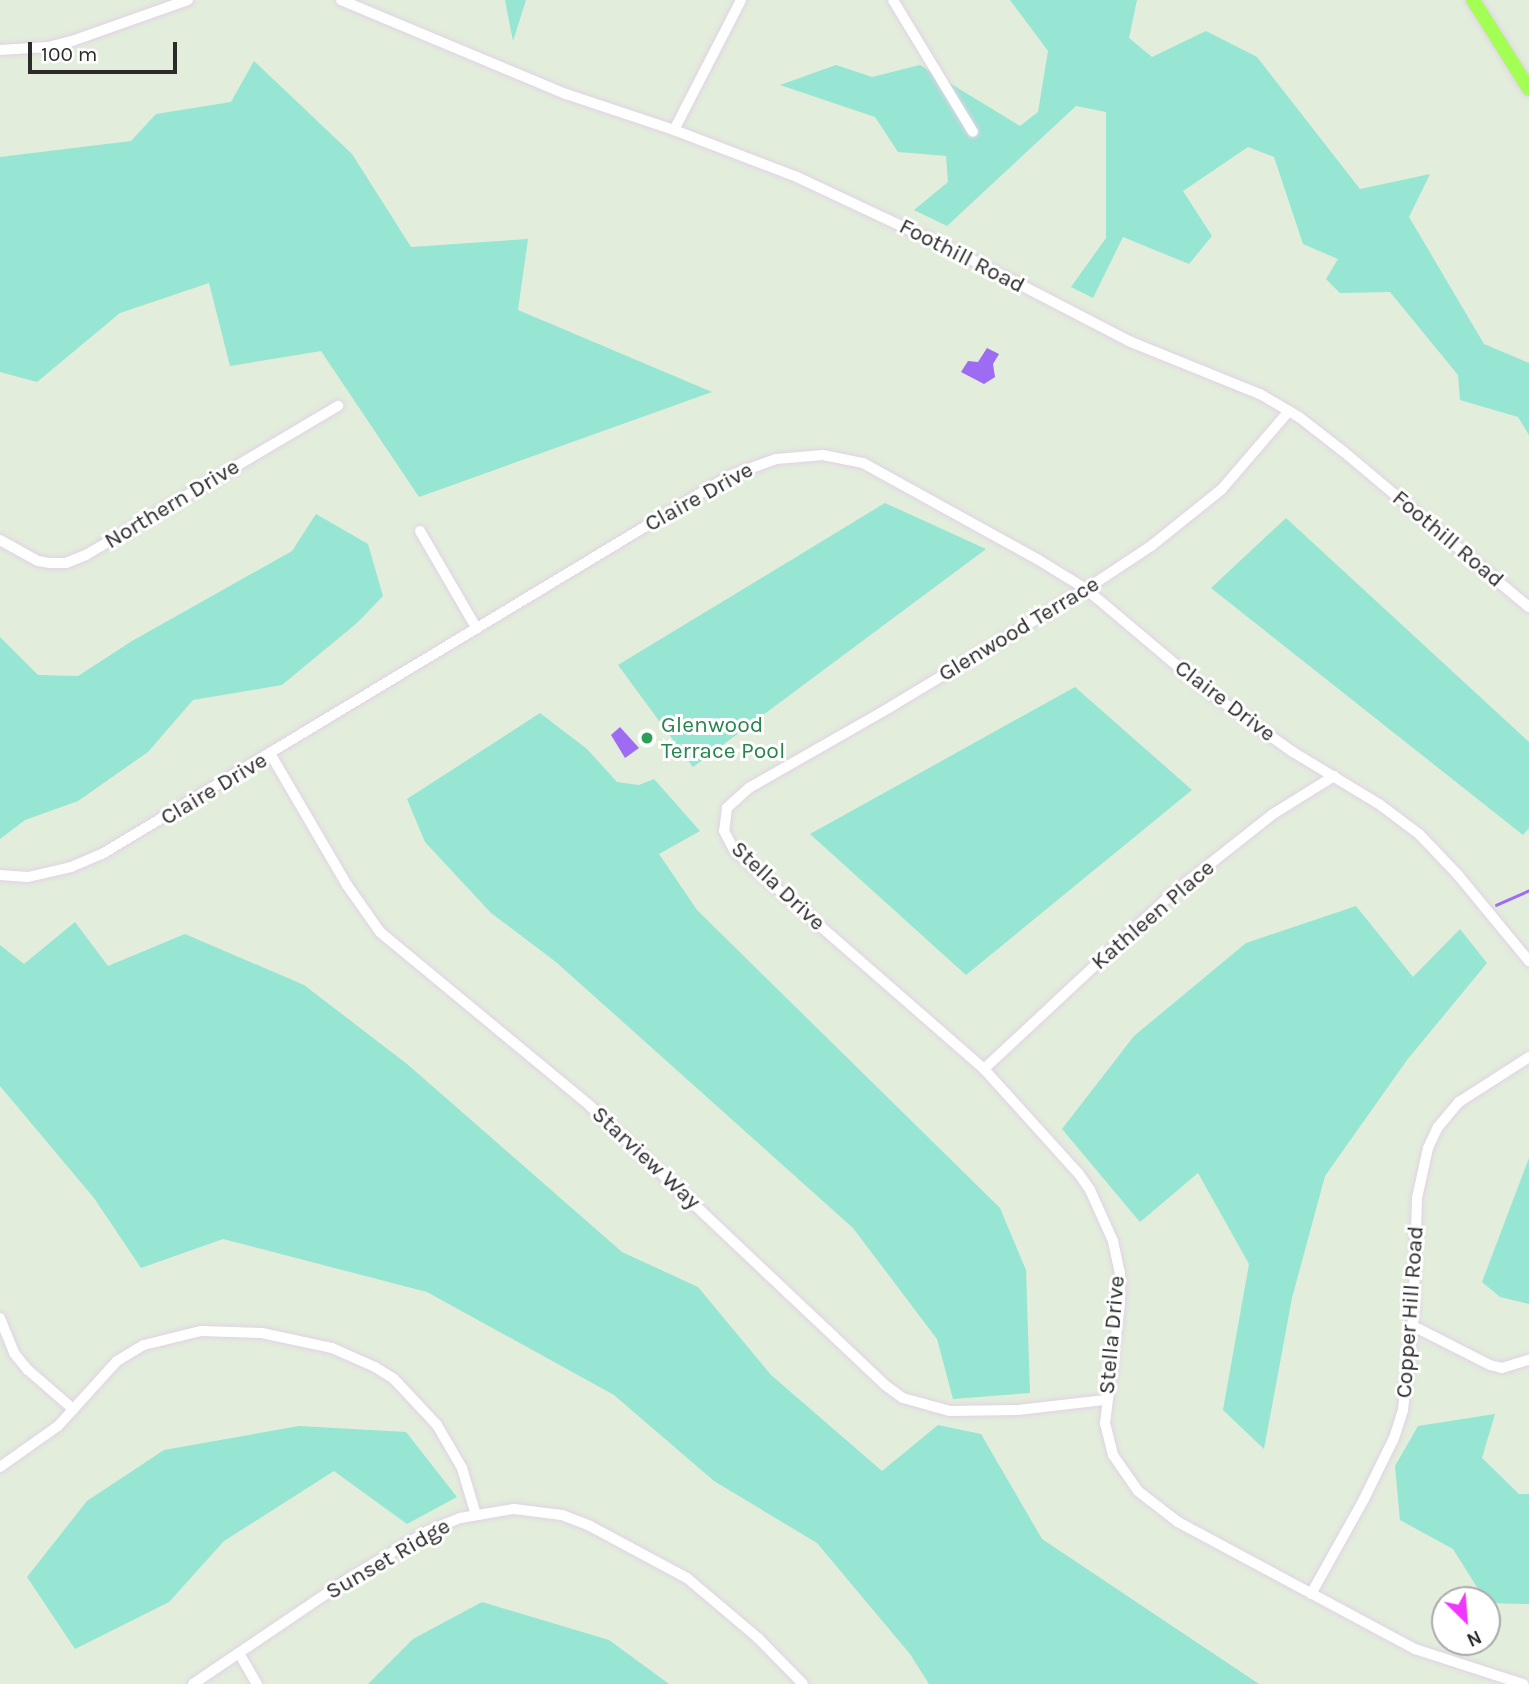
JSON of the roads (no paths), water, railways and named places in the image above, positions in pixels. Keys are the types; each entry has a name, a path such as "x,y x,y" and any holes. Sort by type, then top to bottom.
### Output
{"highway":[{"path":"1473,0 1529,89"}],"street":[{"path":"0,50 21,50 72,41 175,1 188,0"},
{"name":"Foothill Road","path":"341,0 566,94 674,130 797,177 963,255 1131,342 1228,379 1289,411 1344,452 1529,607"},
{"path":"674,130 741,0"},
{"path":"893,0 973,132"},
{"name":"Northern Drive","path":"0,540 38,561 49,564 66,563 86,555 338,406"},
{"name":"Glenwood Terrace","path":"724,815 727,807 749,788 882,712 1086,589 1205,505 1270,436 1289,411"},
{"name":"Claire Drive","path":"0,876 27,877 71,867 102,855 729,476 751,466 808,455 863,463 1086,589 1206,690 1293,752 1334,776 1419,834 1458,875 1529,961"},
{"path":"420,531 477,629"},
{"name":"Starview Way","path":"271,755 347,885 380,932 590,1106 885,1385 903,1398 950,1412 1018,1410 1105,1400"},
{"name":"Kathleen Place","path":"984,1069 1173,892 1273,814 1334,776"},
{"name":"Stella Drive","path":"724,815 724,831 734,849 984,1069 1079,1174 1109,1230 1120,1273 1119,1303 1105,1400 1105,1423 1113,1455 1138,1492 1178,1522 1415,1649 1523,1684"},
{"name":"Copper Hill Road","path":"1311,1594 1394,1438 1403,1410 1413,1326 1417,1198 1428,1148 1438,1127 1459,1102 1529,1057"},
{"path":"0,1318 14,1353 28,1370 73,1409"},
{"path":"1413,1326 1490,1365 1502,1368 1529,1360"},
{"path":"0,1467 35,1445 117,1362 144,1345 201,1331 262,1333 332,1348 375,1367 409,1392 425,1410 463,1468 476,1515"},
{"name":"Sunset Ridge","path":"192,1684 351,1577 428,1531 476,1515 514,1509 548,1513 590,1526 687,1578 758,1639 803,1684"},
{"path":"239,1653 257,1684"}],"waterway":[{"path":"1496,905 1529,890"}],"place":[{"name":"Glenwood Terrace Pool","path":"647,738"}]}
